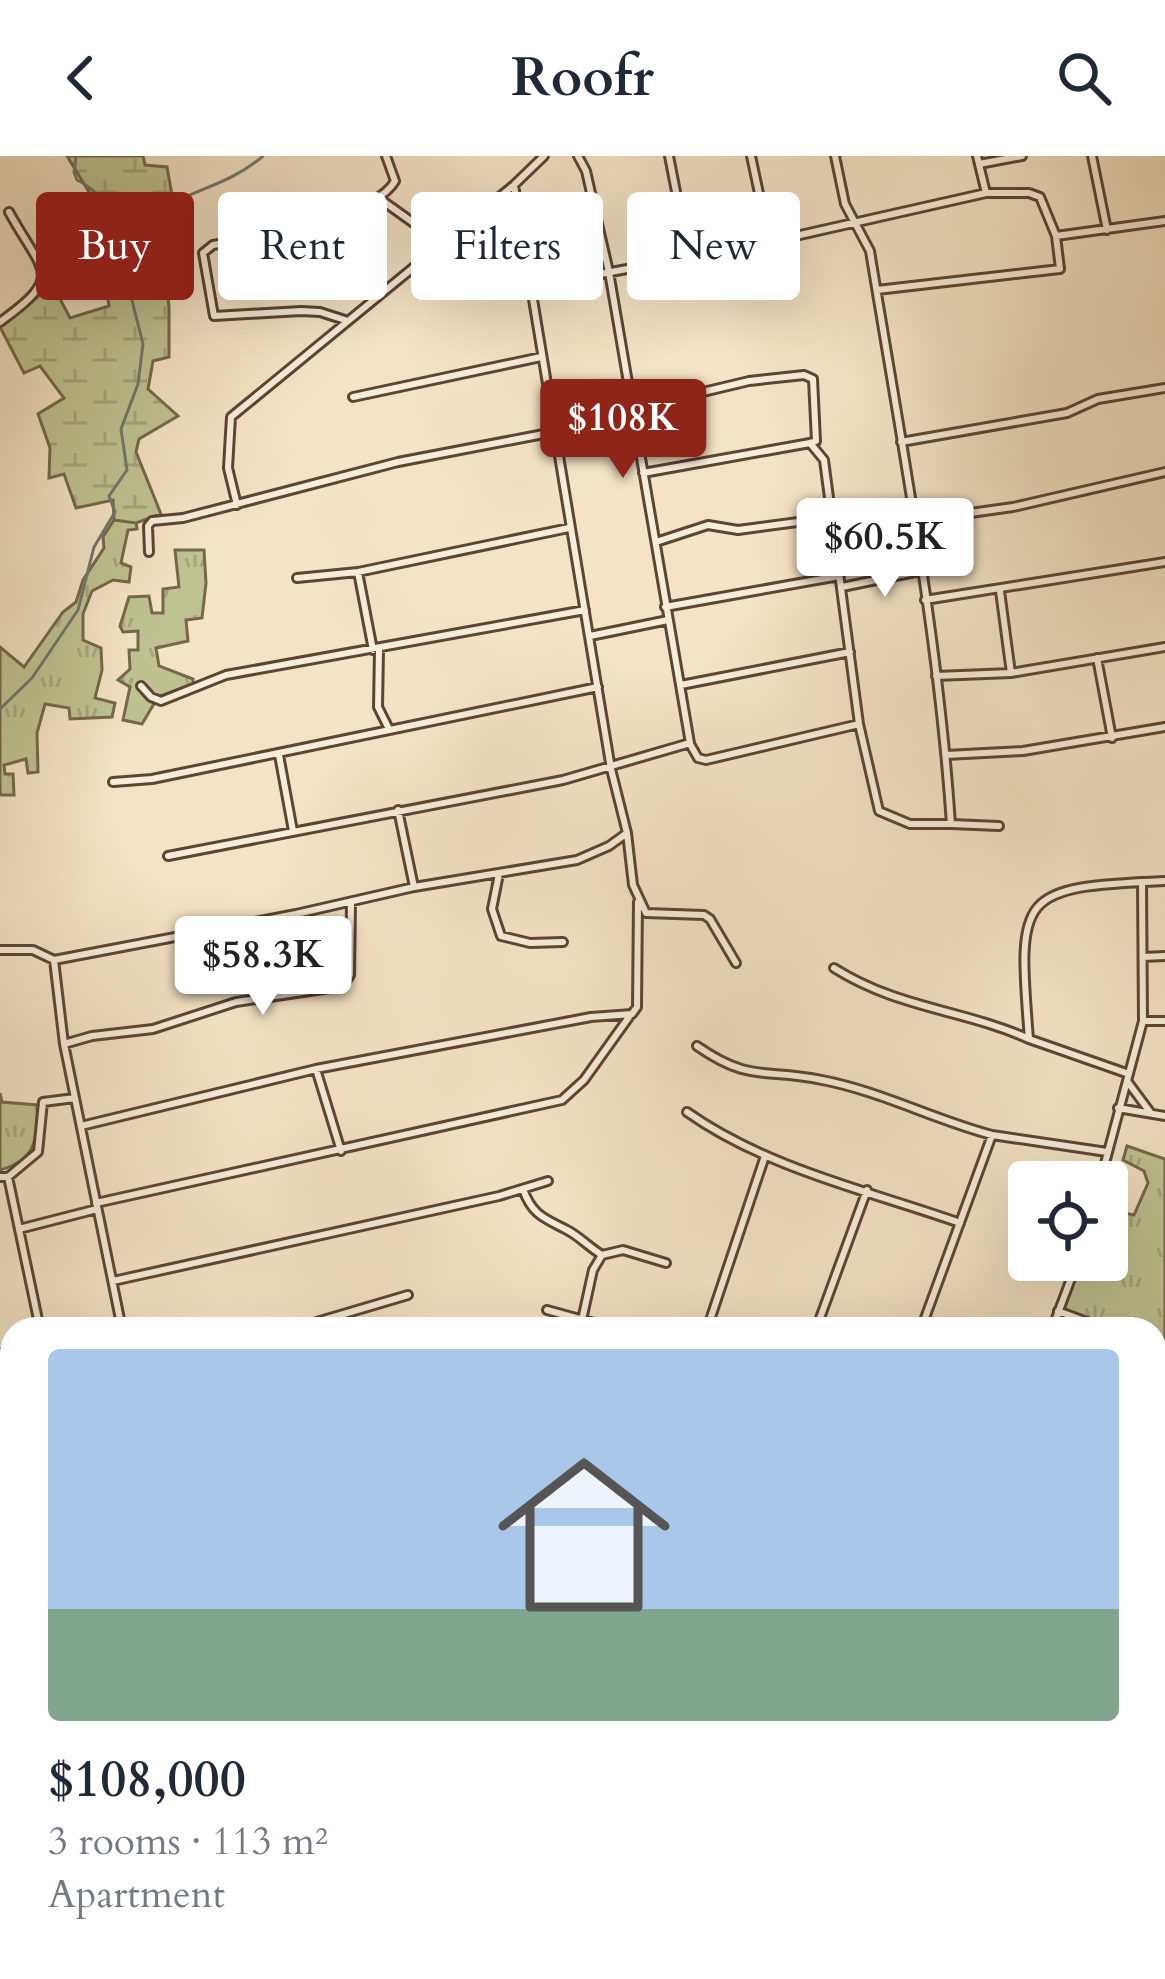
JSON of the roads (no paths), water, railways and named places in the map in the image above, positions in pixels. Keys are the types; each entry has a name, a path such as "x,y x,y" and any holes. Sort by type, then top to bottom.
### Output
{"street":[{"path":"386,156 395,181 386,192"},
{"path":"506,192 544,156"},
{"path":"578,156 586,171 609,272 689,743 698,758 706,760 860,724"},
{"path":"670,156 677,192"},
{"path":"751,156 759,192"},
{"path":"835,156 844,204 871,251 936,676 951,824"},
{"path":"986,194 978,160 1022,156"},
{"path":"1091,156 1107,230"},
{"path":"514,185 515,192"},
{"path":"800,236 986,194 1040,197 1056,236 1060,269 877,290"},
{"path":"0,322 34,297 43,281 39,264 9,212"},
{"path":"1056,236 1165,221"},
{"path":"218,244 203,254 214,316 302,310 345,320"},
{"path":"237,505 228,468 231,418 411,268"},
{"path":"603,273 627,269"},
{"path":"19,1229 97,1206 562,1100 584,1080 637,1006 638,902 569,528 534,300"},
{"path":"353,397 541,357"},
{"path":"632,410 749,381 804,375 812,379 814,388 816,441 643,473"},
{"path":"901,442 1066,413 1098,399 1165,388"},
{"path":"149,552 152,521 183,518 398,462 554,432"},
{"path":"810,443 824,460 860,724 879,811 910,824 999,826"},
{"path":"913,521 1013,507 1165,472"},
{"path":"656,542 708,525 738,530 910,507"},
{"path":"297,578 358,572 569,528"},
{"path":"925,600 1165,562"},
{"path":"842,587 920,571"},
{"path":"358,572 376,650 378,707 389,729"},
{"path":"665,607 841,576"},
{"path":"1000,591 1011,673"},
{"path":"141,686 161,700 226,675 585,610"},
{"path":"589,636 668,620"},
{"path":"936,676 1011,673 1165,646"},
{"path":"681,685 850,652"},
{"path":"1097,658 1112,739"},
{"path":"113,782 152,779 598,687"},
{"path":"946,754 1023,751 1165,727"},
{"path":"168,856 611,769 623,761 689,743"},
{"path":"279,754 293,832"},
{"path":"398,810 413,887"},
{"path":"0,950 33,950 54,960 413,887 577,860 627,833"},
{"path":"499,874 492,909 501,936 530,943 563,942"},
{"path":"1029,1039 1023,939 1036,907 1066,889 1165,881"},
{"path":"1106,1161 1143,1022 1142,882"},
{"path":"64,1044 153,1029 236,1002 343,986 350,975 351,902"},
{"path":"638,902 646,913 696,913 710,919 736,963"},
{"path":"1143,957 1165,956"},
{"path":"54,960 64,1044 120,1317"},
{"path":"834,968 896,1000 1006,1029 1128,1078 1150,1112"},
{"path":"81,1126 316,1069 632,1013"},
{"path":"1143,1022 1165,1021"},
{"path":"697,1046 726,1067 743,1072 823,1080 950,1125 1108,1152"},
{"path":"316,1069 341,1151"},
{"path":"37,1317 4,1177 38,1152 43,1102 75,1098"},
{"path":"1118,1108 1165,1116"},
{"path":"687,1112 719,1135 765,1154 960,1223"},
{"path":"925,1317 992,1135"},
{"path":"711,1317 765,1154"},
{"path":"113,1281 548,1181"},
{"path":"523,1189 529,1205 543,1220 571,1232 602,1256"},
{"path":"820,1317 867,1190"},
{"path":"583,1317 593,1270 602,1256 623,1250 666,1263"},
{"path":"1056,1317 1070,1281"},
{"path":"332,1317 408,1294"},
{"path":"547,1310 572,1317"},
{"path":"1058,1311 1074,1317"}],"waterway":[{"path":"76,156 77,180 94,192"},
{"path":"0,709 32,678 78,610 94,547 115,512 109,496 127,470 121,429 138,384 143,344 119,249 153,214 263,156"}]}
